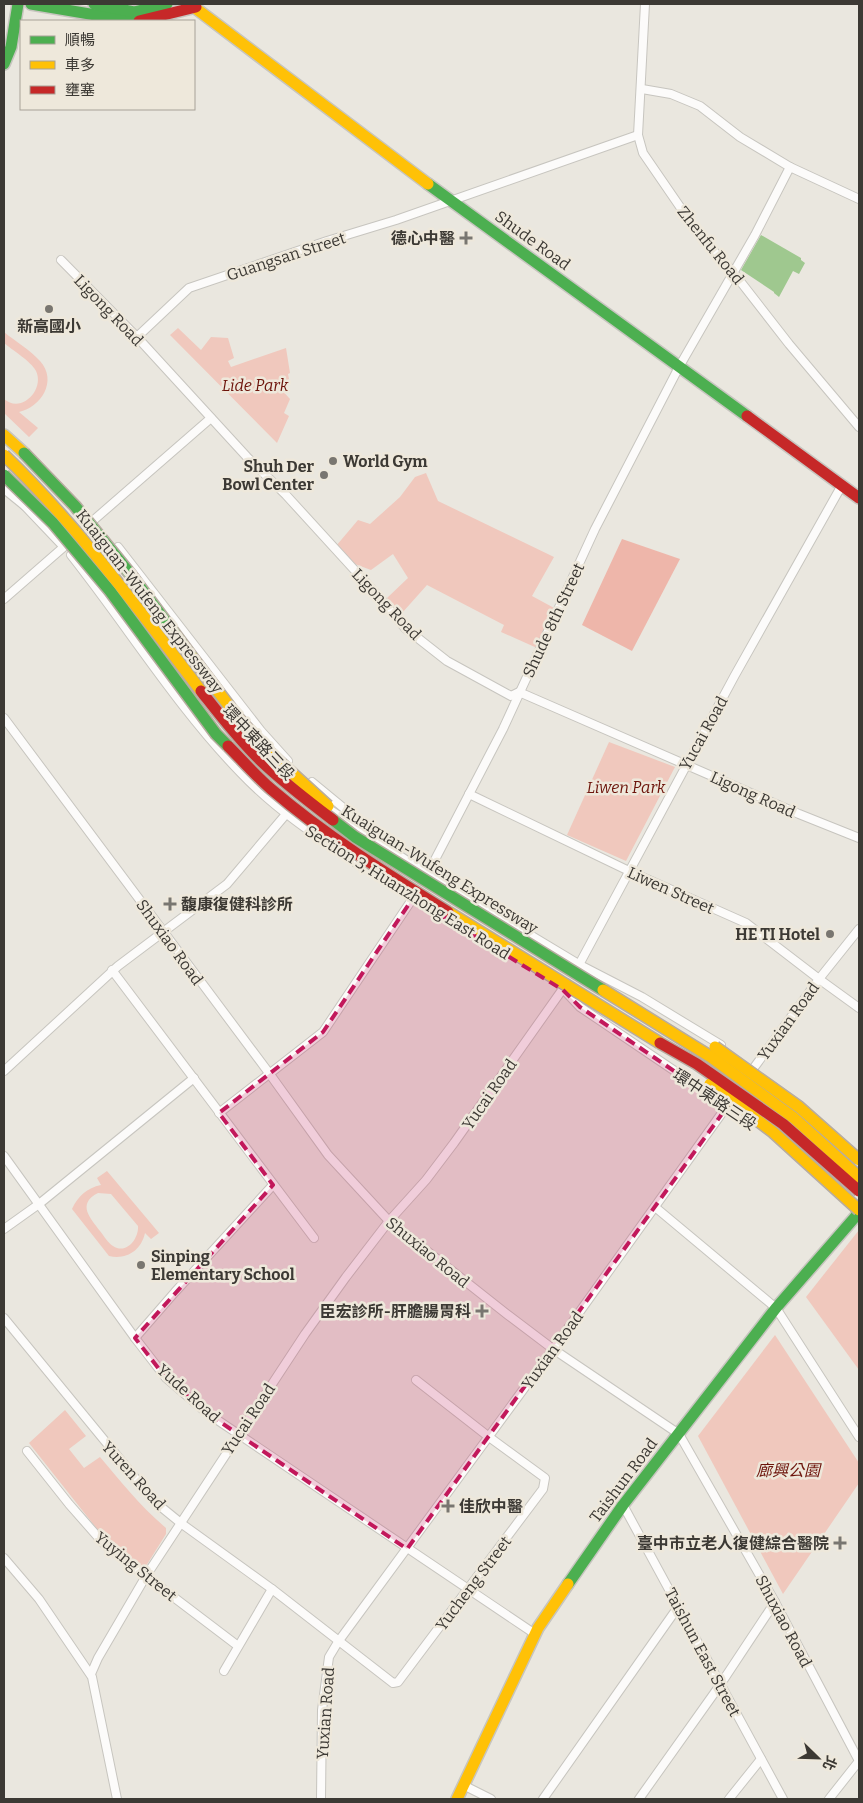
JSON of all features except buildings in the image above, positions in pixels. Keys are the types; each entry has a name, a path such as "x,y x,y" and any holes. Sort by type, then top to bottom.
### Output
{"main road":[{"path":"4,64 11,47 18,4"},
{"path":"31,4 125,20"},
{"path":"94,4 134,12 167,4"},
{"path":"143,20 193,6"},
{"name":"Shude Road","path":"193,6 450,200 859,498"},
{"path":"4,435 75,506 131,575 239,719 271,754 323,800 355,837"},
{"name":"Kuaiguan-Wufeng Expressway","path":"4,455 28,478 62,516 119,584 227,725 261,761 298,793 355,837 711,1057 749,1083 794,1118 859,1177"},
{"name":"Kuaiguan-Wufeng Expressway","path":"4,475 66,538 110,591 216,734 270,788 315,824 375,867 628,1024 697,1064 753,1102 783,1124 859,1191"},
{"path":"637,1011 694,1034 731,1058 799,1107 859,1160"},
{"path":"628,1024 773,1132 858,1213"},
{"name":"Taishun Road","path":"457,1799 535,1634 624,1504 776,1308 858,1213"}],"street":[{"name":"Zhenfu Road","path":"645,4 642,89 638,136 644,153 700,236 733,272 789,344 859,427"},
{"path":"642,89 671,94 700,106 740,137 790,168 859,199"},
{"name":"Guangsan Street","path":"137,337 189,288 327,241 396,220 638,136"},
{"name":"Shude 8th Street","path":"428,873 503,729 595,529 679,367 790,168"},
{"name":"Ligong Road","path":"61,260 137,337 211,418 286,495 405,628 447,661 511,696 519,692 799,814 859,838"},
{"path":"4,599 211,418"},
{"name":"Section 3, Huanzhong East Road","path":"4,426 49,470 94,519 137,570 261,731 293,766 406,860"},
{"name":"環中東路三段","path":"4,444 40,477 85,527 236,720 265,754 304,790 406,860 580,964 642,997 710,1038 754,1067 859,1154"},
{"name":"Section 3, Huanzhong East Road","path":"4,485 64,547 210,739 242,774 311,834 563,990 694,1066 778,1126 859,1201"},
{"name":"Yucai Road","path":"91,1674 98,1658 146,1576 305,1334 389,1221 426,1180 454,1143 580,964 686,764 842,485"},
{"path":"4,489 25,506"},
{"name":"Shuxiao Road","path":"4,718 328,1155 389,1221 508,1315 679,1434 775,1602 859,1761"},
{"name":"Liwen Street","path":"469,794 629,871 746,923 859,1008"},
{"path":"4,1071 112,970 227,884 287,813"},
{"path":"219,1113 323,1032 412,898"},
{"name":"Yuxian Road","path":"321,1799 322,1710 329,1657 338,1642 553,1348 818,979 859,929"},
{"name":"環中東路三段","path":"580,964 622,995 714,1052 748,1076 797,1112 859,1166"},
{"path":"112,970 314,1238"},
{"name":"環中東路三段","path":"563,990 580,1007 756,1126 858,1213"},
{"path":"4,1229 39,1204 194,1078"},
{"name":"Yude Road","path":"4,1156 166,1378 207,1413 535,1634"},
{"path":"135,1338 273,1185"},
{"path":"654,1207 776,1308 859,1437"},
{"name":"Yuren Road","path":"4,1318 155,1502 272,1589 338,1642"},
{"path":"416,1380 488,1437"},
{"name":"Yucheng Street","path":"338,1642 393,1683 398,1682 543,1489 545,1478 488,1437"},
{"name":"Yuying Street","path":"27,1451 69,1504 105,1545 238,1646"},
{"name":"Taishun East Street","path":"624,1504 783,1799"},
{"path":"4,1558 39,1599 91,1674 117,1799"},
{"path":"224,1671 272,1589"},
{"path":"639,1799 720,1685 775,1602"},
{"path":"543,1799 678,1607"},
{"path":"729,1799 761,1759"},
{"path":"829,1799 859,1761"},
{"path":"463,1785 491,1799"}],"highlighted area":[{"path":"413,898 563,990 580,1007 727,1107 407,1549 207,1413 166,1378 135,1338 273,1185 219,1113 323,1032"}],"green space":[{"name":"Lide Park","path":"178,328 201,350 211,337 228,338 234,358 228,361 231,367 286,348 290,373 288,374 289,379 280,388 290,399 284,413 289,416 277,443 170,335"},
{"path":"4,332 40,361 47,377 47,385 40,399 34,405 19,412 38,428 29,437 4,413 4,399 17,404 24,402 34,392 38,378 34,367 4,343"},
{"path":"426,473 438,501 554,557 532,596 556,609 537,648 501,632 504,625 427,585 402,613 387,598 408,578 393,554 371,570 352,563 336,546 358,520 370,524 400,497 415,477"},
{"name":"Liwen Park","path":"609,742 675,767 626,861 567,835"},
{"path":"107,1171 159,1233 151,1239 145,1233 140,1245 132,1253 121,1257 109,1256 72,1209 84,1193 91,1188 101,1185 97,1178","holes":["98,1193 111,1194 138,1226 134,1240 127,1247 118,1248 109,1243 87,1212 88,1202 91,1197"]},
{"path":"859,1230 859,1370 806,1297"},
{"name":"廊興公園","path":"775,1335 859,1463 859,1483 783,1594 698,1436"},
{"path":"65,1410 86,1436 69,1449 84,1468 100,1457 140,1503 166,1528 166,1534 146,1566 141,1566 105,1539 29,1443"}],"shaded area":[{"path":"761,235 801,258 805,263 799,274 793,271 779,297 741,270"},
{"path":"622,539 680,559 632,651 582,625"}],"traffic: fast":[{"path":"4,64 11,47 18,4"},
{"path":"31,4 125,20"},
{"path":"94,4 134,12 167,4"},
{"path":"428,184 747,416"},
{"path":"24,453 75,506 131,575 192,657"},
{"path":"4,475 53,523 110,591 216,734 228,746"},
{"path":"333,820 355,837 603,990"},
{"path":"568,1584 623,1505 776,1308 856,1216 859,1209"}],"traffic: slow":[{"path":"190,4 428,184"},
{"path":"4,435 24,453"},
{"path":"4,455 83,540 201,691"},
{"path":"192,657 239,719 271,754 328,806"},
{"path":"448,912 660,1043"},
{"path":"603,990 711,1057 794,1118 859,1177"},
{"path":"715,1047 799,1107 859,1160"},
{"path":"710,1084 773,1132 859,1210"},
{"path":"457,1799 538,1628 568,1584"}],"traffic: jam":[{"path":"143,20 196,7"},
{"path":"747,416 859,498"},
{"path":"201,691 237,736 261,761 333,820"},
{"path":"228,746 265,784 313,823 380,869 448,912"},
{"path":"660,1043 697,1064 783,1124 859,1191"}],"place":[{"name":"德心中醫","path":"466,238"},
{"name":"新高國小","path":"49,309"},
{"name":"World Gym","path":"333,461"},
{"name":"Shuh Der Bowl Center","path":"324,475"},
{"name":"馥康復健科診所","path":"170,904"},
{"name":"HE TI Hotel","path":"830,934"},
{"name":"Sinping Elementary School","path":"141,1265"},
{"name":"臣宏診所-肝膽腸胃科","path":"482,1311"},
{"name":"佳欣中醫","path":"448,1506"},
{"name":"臺中市立老人復健綜合醫院","path":"840,1543"}]}
